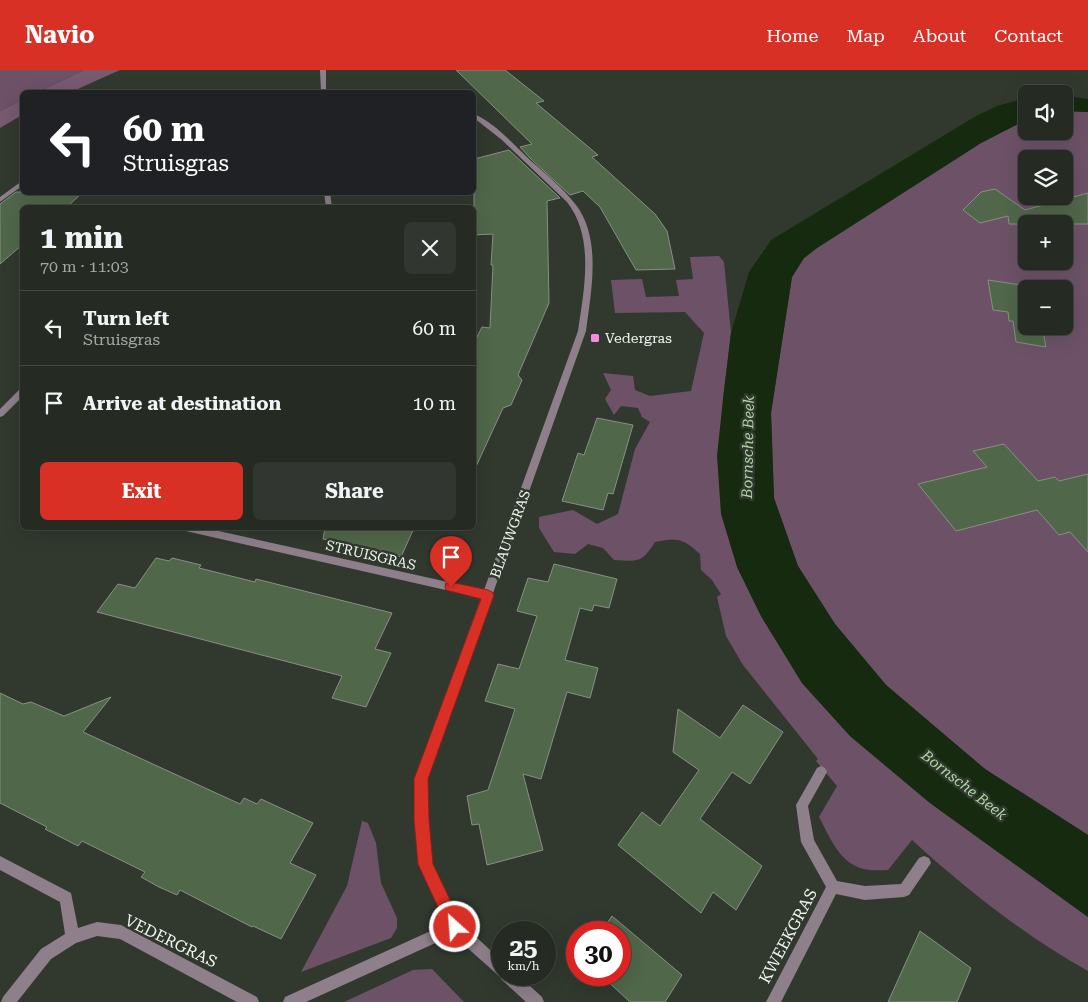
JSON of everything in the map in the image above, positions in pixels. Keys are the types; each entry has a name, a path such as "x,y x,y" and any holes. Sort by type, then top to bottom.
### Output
{"street":[{"path":"324,70 324,90"},
{"name":"BLAUWGRAS","path":"476,117 491,127 567,198 580,215 587,237 588,288 582,330 421,779 421,820 425,864 455,927 491,960"},
{"path":"0,200 20,185"},
{"path":"0,414 20,394"},
{"name":"STRUISGRAS","path":"199,530 488,595"},
{"name":"KWEEKGRAS","path":"821,772 802,804 808,842 833,886 864,893 904,890 924,863"},
{"path":"0,863 66,898 72,938"},
{"name":"KWEEKGRAS","path":"773,1002 833,886"},
{"path":"290,1002 455,927"},
{"name":"VEDERGRAS","path":"8,1002 46,954 72,938 97,929 120,932 252,1002"},
{"path":"520,986 537,1002"}],"shaded area":[{"path":"0,70 84,70 42,90 20,90 20,101 0,111"},
{"path":"84,70 120,70 75,90 42,90"},
{"path":"20,101 20,116 0,128 0,111"},
{"path":"1073,111 1088,112 1088,835 985,769 886,685 835,624 798,566 774,498 771,413 792,277 804,258 817,248 981,143 1018,124 1018,140 1073,140"},
{"path":"719,256 724,262 731,333 723,399 737,567 761,616 802,683 850,736 930,803 1088,917 1088,971 1041,942 997,911 912,840 888,870 864,869 855,866 842,855 831,841 819,817 837,786 816,761 818,759 743,665 726,636 717,597 721,594 712,580 701,570 700,554 694,549 684,542 663,540 655,542 642,558 634,561 614,560 603,548 588,544 575,554 554,552 539,528 539,517 573,510 597,524 618,514 635,449 650,422 642,417 638,408 621,406 614,415 605,399 611,390 603,373 633,376 635,390 650,396 691,391 704,333 685,312 615,313 611,280 642,279 646,297 679,296 676,280 693,279 690,257"},
{"path":"362,821 368,823 376,843 381,883 397,918 397,928 391,938 301,972 347,886"},
{"path":"432,969 464,1002 344,1002 413,970"}],"water":[{"path":"1073,97 1088,99 1088,112 1073,111"},
{"name":"Bornsche Beek","path":"1018,100 1018,124 981,143 817,248 804,258 792,277 771,413 774,498 798,566 835,624 886,685 985,769 1088,835 1088,917 930,803 850,736 802,683 761,616 737,567 721,514 717,456 723,399 731,333 749,272 771,240 976,116 997,106"}],"building":[{"path":"456,70 505,70 544,101 536,103 598,155 592,157 655,214 667,231 675,269 636,270 600,207 583,191 570,195 531,159 520,147 532,144"},
{"path":"509,150 560,198 547,201 549,303 518,375 522,380 511,405 503,408 476,467 476,339 482,327 490,328 493,234 476,235 474,195 476,195 476,158"},
{"path":"995,189 1025,210 1044,205 1073,205 1073,197 1088,193 1088,224 1073,224 1073,215 1018,215 1018,224 1009,224 1008,216 980,223 963,210 981,192"},
{"path":"16,192 20,192 20,195 80,195 69,205 20,205 20,247 0,264 0,204"},
{"path":"988,280 1018,285 1018,335 1044,335 1046,347 1016,342 1013,321 1009,321 1008,312 993,310"},
{"path":"597,418 633,425 613,494 608,493 603,510 562,501 578,453 584,455"},
{"path":"1004,444 1038,481 1055,477 1059,481 1088,474 1088,552 1070,532 1059,535 1037,510 956,531 918,484 987,467 973,451"},
{"path":"325,530 413,530 401,557 323,539"},
{"path":"156,558 169,561 172,558 201,565 199,568 255,582 256,579 392,613 375,649 391,653 366,707 332,698 342,676 97,612 118,584 135,588"},
{"path":"554,564 617,579 609,608 594,605 592,611 580,608 565,660 598,668 590,698 567,692 541,779 523,774 543,850 487,865 479,824 472,825 467,796 488,790 515,709 485,701 498,664 519,669 537,616 517,611 528,578 548,582"},
{"path":"0,693 23,704 31,702 64,716 111,697 83,732 240,804 244,798 257,804 261,799 313,823 290,863 316,875 281,939 252,927 180,890 177,895 159,887 141,877 145,872 82,841 78,846 45,829 47,827 0,803"},
{"path":"743,705 783,732 750,784 732,772 700,819 762,866 736,910 713,892 701,913 618,845 642,812 660,826 699,770 673,752 678,709 720,738"},
{"path":"612,916 618,921 609,921"},
{"path":"920,931 971,968 957,1002 888,1002"},
{"path":"631,932 682,975 665,1002 630,1002 613,986 631,986"}],"place":[{"name":"Vedergras","path":"595,338"}],"route":[{"path":"451,587 488,595 421,779 421,820 425,864 455,927"}]}
